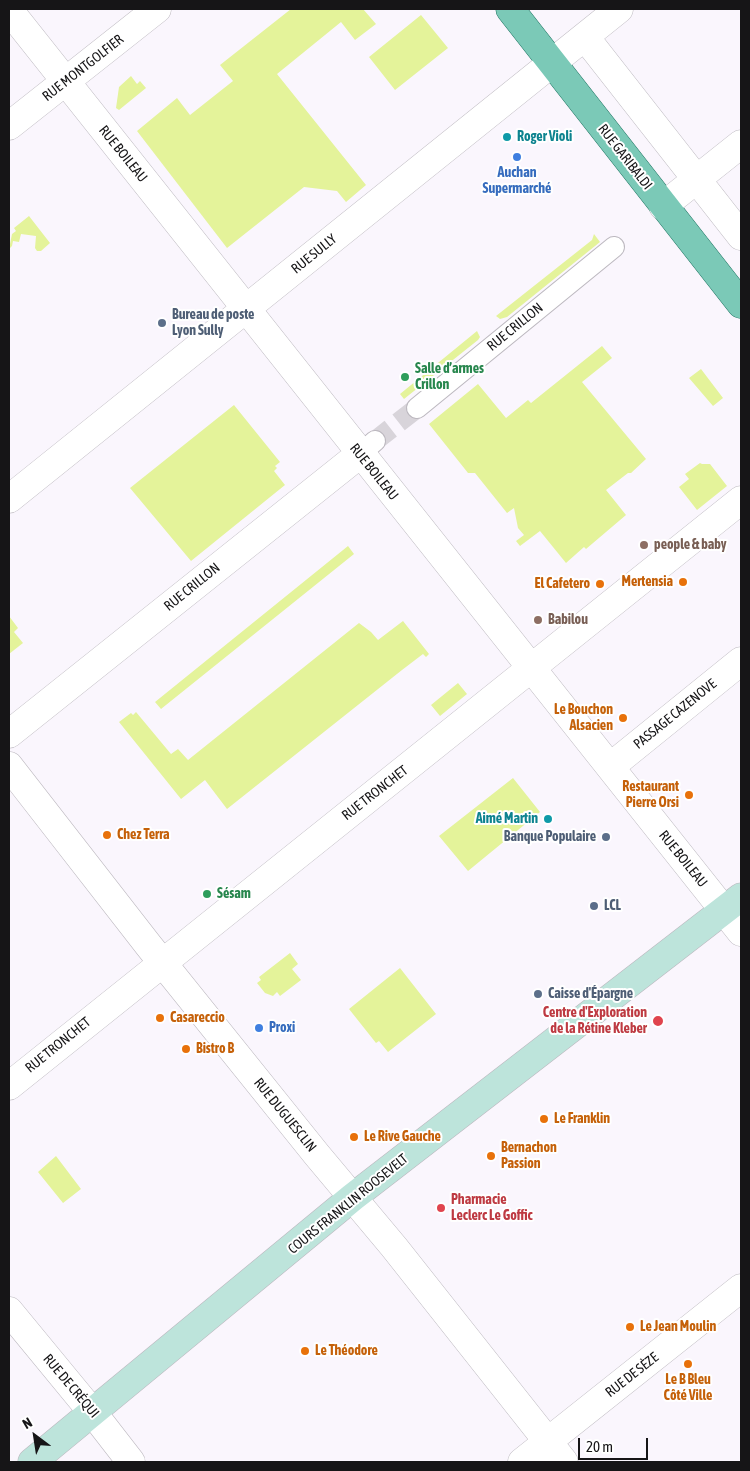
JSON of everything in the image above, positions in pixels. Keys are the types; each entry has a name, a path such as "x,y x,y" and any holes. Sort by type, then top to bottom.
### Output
{"main road":[{"name":"RUE GARIBALDI","path":"510,9 741,304"},
{"name":"COURS FRANKLIN ROOSEVELT","path":"32,1462 354,1197 733,904"}],"street":[{"name":"RUE MONTGOLFIER","path":"9,126 157,9"},
{"name":"RUE SULLY","path":"9,499 619,9"},
{"name":"RUE BOILEAU","path":"9,10 246,310 368,447 531,669 610,767 733,904 741,932"},
{"path":"585,37 741,236"},
{"path":"663,206 741,144"},
{"name":"RUE CRILLON","path":"417,408 614,247"},
{"name":"RUE CRILLON","path":"9,734 368,447"},
{"name":"RUE TRONCHET","path":"9,1086 741,500"},
{"name":"PASSAGE CAZENOVE","path":"610,767 741,660"},
{"name":"RUE DUGUESCLIN","path":"9,766 162,962 307,1142 354,1197 556,1452"},
{"name":"RUE DE SÈZE","path":"522,1462 556,1452 741,1288"},
{"name":"RUE DE CRÉQUI","path":"9,1311 131,1462"}],"green space":[{"path":"291,9 363,9 376,24 355,40 341,22 277,74 366,185 346,202 337,191 304,187 227,248 137,131 177,98 190,115 233,81 220,65"},
{"path":"421,15 448,48 395,90 369,57"},
{"path":"131,76 137,84 140,81 146,88 119,110 116,108 119,87"},
{"path":"29,216 50,243 41,251 37,251 35,248 36,236 21,234 19,242 13,241 9,249 12,234 16,231 14,228"},
{"path":"594,234 600,242 507,317 500,319 496,316 592,240"},
{"path":"477,331 480,337 478,340 404,399 400,394"},
{"path":"602,346 612,358 582,382 646,459 631,473 628,473 606,490 626,515 586,549 584,547 566,563 540,531 520,546 516,541 524,535 518,528 514,508 507,513 475,473 468,473 429,424 478,384 506,418 528,400 531,403"},
{"path":"701,369 723,398 713,406 689,378"},
{"path":"234,405 280,462 275,466 277,468 274,471 285,485 191,561 130,488"},
{"path":"700,463 710,464 727,486 697,510 679,487 689,479 685,474"},
{"path":"348,546 354,554 161,709 155,702"},
{"path":"9,616 18,628 14,632 23,643 9,654"},
{"path":"403,621 429,654 426,657 423,654 402,670 227,809 205,780 181,799 119,722 131,713 133,715 136,712 171,754 178,749 188,760 359,623 378,640"},
{"path":"458,683 467,694 440,716 431,705"},
{"path":"513,778 540,812 468,871 439,836"},
{"path":"290,953 298,964 292,969 301,980 280,996 277,992 273,996 265,993 257,983 261,980 259,977"},
{"path":"400,968 436,1014 388,1052 379,1041 376,1043 349,1009"},
{"path":"56,1156 81,1189 63,1203 38,1172"}],"tunnel":[{"path":"375,441 417,408"}],"place":[{"name":"Roger Violi","path":"507,137"},
{"name":"Auchan Supermarché","path":"517,157"},
{"name":"Bureau de poste Lyon Sully","path":"162,323"},
{"name":"Salle d’armes Crillon","path":"405,377"},
{"name":"people & baby","path":"644,545"},
{"name":"Mertensia","path":"683,582"},
{"name":"El Cafetero","path":"600,584"},
{"name":"Babilou","path":"538,620"},
{"name":"Le Bouchon Alsacien","path":"623,718"},
{"name":"Restaurant Pierre Orsi","path":"689,795"},
{"name":"Aimé Martin","path":"548,819"},
{"name":"Chez Terra","path":"107,835"},
{"name":"Banque Populaire","path":"606,837"},
{"name":"Sésam","path":"207,894"},
{"name":"LCL","path":"594,906"},
{"name":"Caisse d'Épargne","path":"538,994"},
{"name":"Casareccio","path":"160,1018"},
{"name":"Centre d'Exploration de la Rétine Kleber","path":"658,1021"},
{"name":"Proxi","path":"259,1028"},
{"name":"Bistro B","path":"186,1049"},
{"name":"Le Franklin","path":"544,1119"},
{"name":"Le Rive Gauche","path":"354,1137"},
{"name":"Bernachon Passion","path":"491,1156"},
{"name":"Pharmacie Leclerc Le Goffic","path":"441,1208"},
{"name":"Le Jean Moulin","path":"630,1327"},
{"name":"Le Théodore","path":"305,1351"},
{"name":"Le B Bleu Côté Ville","path":"688,1364"}]}
